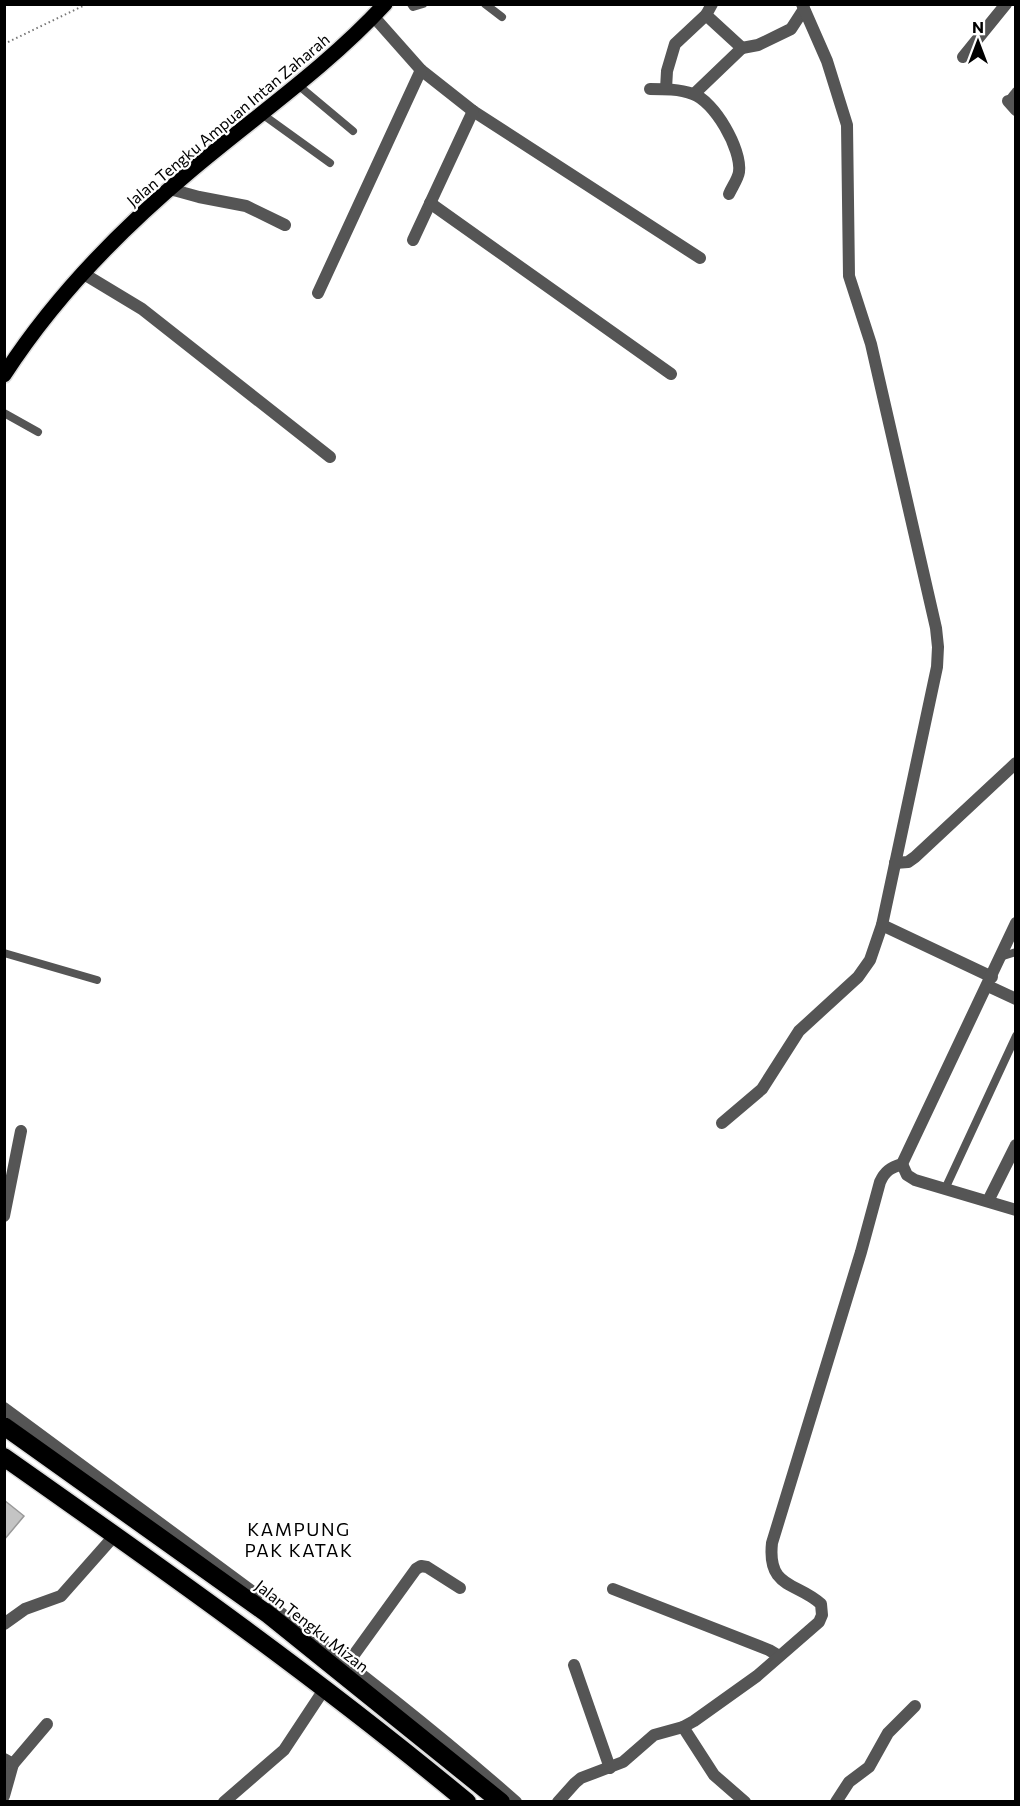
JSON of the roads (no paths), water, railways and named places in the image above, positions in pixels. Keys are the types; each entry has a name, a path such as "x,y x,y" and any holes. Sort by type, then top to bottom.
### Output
{"highway":[{"name":"Jalan Tengku Mizan","path":"4,1426 269,1615 501,1802"},
{"path":"4,1457 326,1688 467,1802"}],"main road":[{"name":"Jalan Tengku Ampuan Intan Zaharah","path":"4,375 44,320 113,242 170,189 344,46 380,9"}],"street":[{"path":"963,57 1006,4"},
{"path":"694,94 742,48 758,45 791,29 803,7"},
{"path":"722,1123 762,1089 799,1031 858,977 870,960 882,925 937,667 936,628 871,344 849,276 847,125 827,61 803,7"},
{"path":"380,9 421,70 472,111 700,258"},
{"path":"666,88 667,71 675,44 709,10 742,48"},
{"path":"318,293 421,70"},
{"path":"650,89 666,88 694,94 707,104 731,137 734,146 739,172 729,194"},
{"path":"413,240 472,111"},
{"path":"170,189 246,206 285,225"},
{"path":"430,203 671,374"},
{"path":"84,274 142,309 330,457"},
{"path":"895,863 908,862 915,857 1016,763"},
{"path":"558,1802 581,1778 623,1762 654,1735 683,1727 757,1676 819,1622 823,1610 821,1604 784,1583 774,1568 771,1559 772,1543 883,1174 890,1168 902,1164 1016,923"},
{"path":"882,925 990,981 1016,999"},
{"path":"4,1216 21,1131"},
{"path":"988,1201 1016,1145"},
{"path":"902,1164 908,1175 915,1180 1016,1210"},
{"path":"4,1408 348,1663 440,1736 516,1802"},
{"path":"4,1623 25,1609 61,1596 115,1535"},
{"path":"348,1663 416,1569 421,1566 427,1567 460,1588"},
{"path":"613,1589 769,1650 779,1656"},
{"path":"574,1665 610,1768"},
{"path":"224,1802 284,1750 326,1688"},
{"path":"836,1802 849,1782 868,1767 888,1733 915,1707"},
{"path":"4,1796 9,1761 46,1724"},
{"path":"683,1727 714,1775 745,1802"}],"lane":[{"path":"411,4 413,7 423,4"},
{"path":"485,4 502,17"},
{"path":"298,85 353,131"},
{"path":"262,114 330,163"},
{"path":"4,412 38,432"},
{"path":"1000,957 1016,952"},
{"path":"4,953 97,980"},
{"path":"945,1189 1016,1036"}],"district":[{"name":"KAMPUNG PAK KATAK","path":"299,1540"}]}
